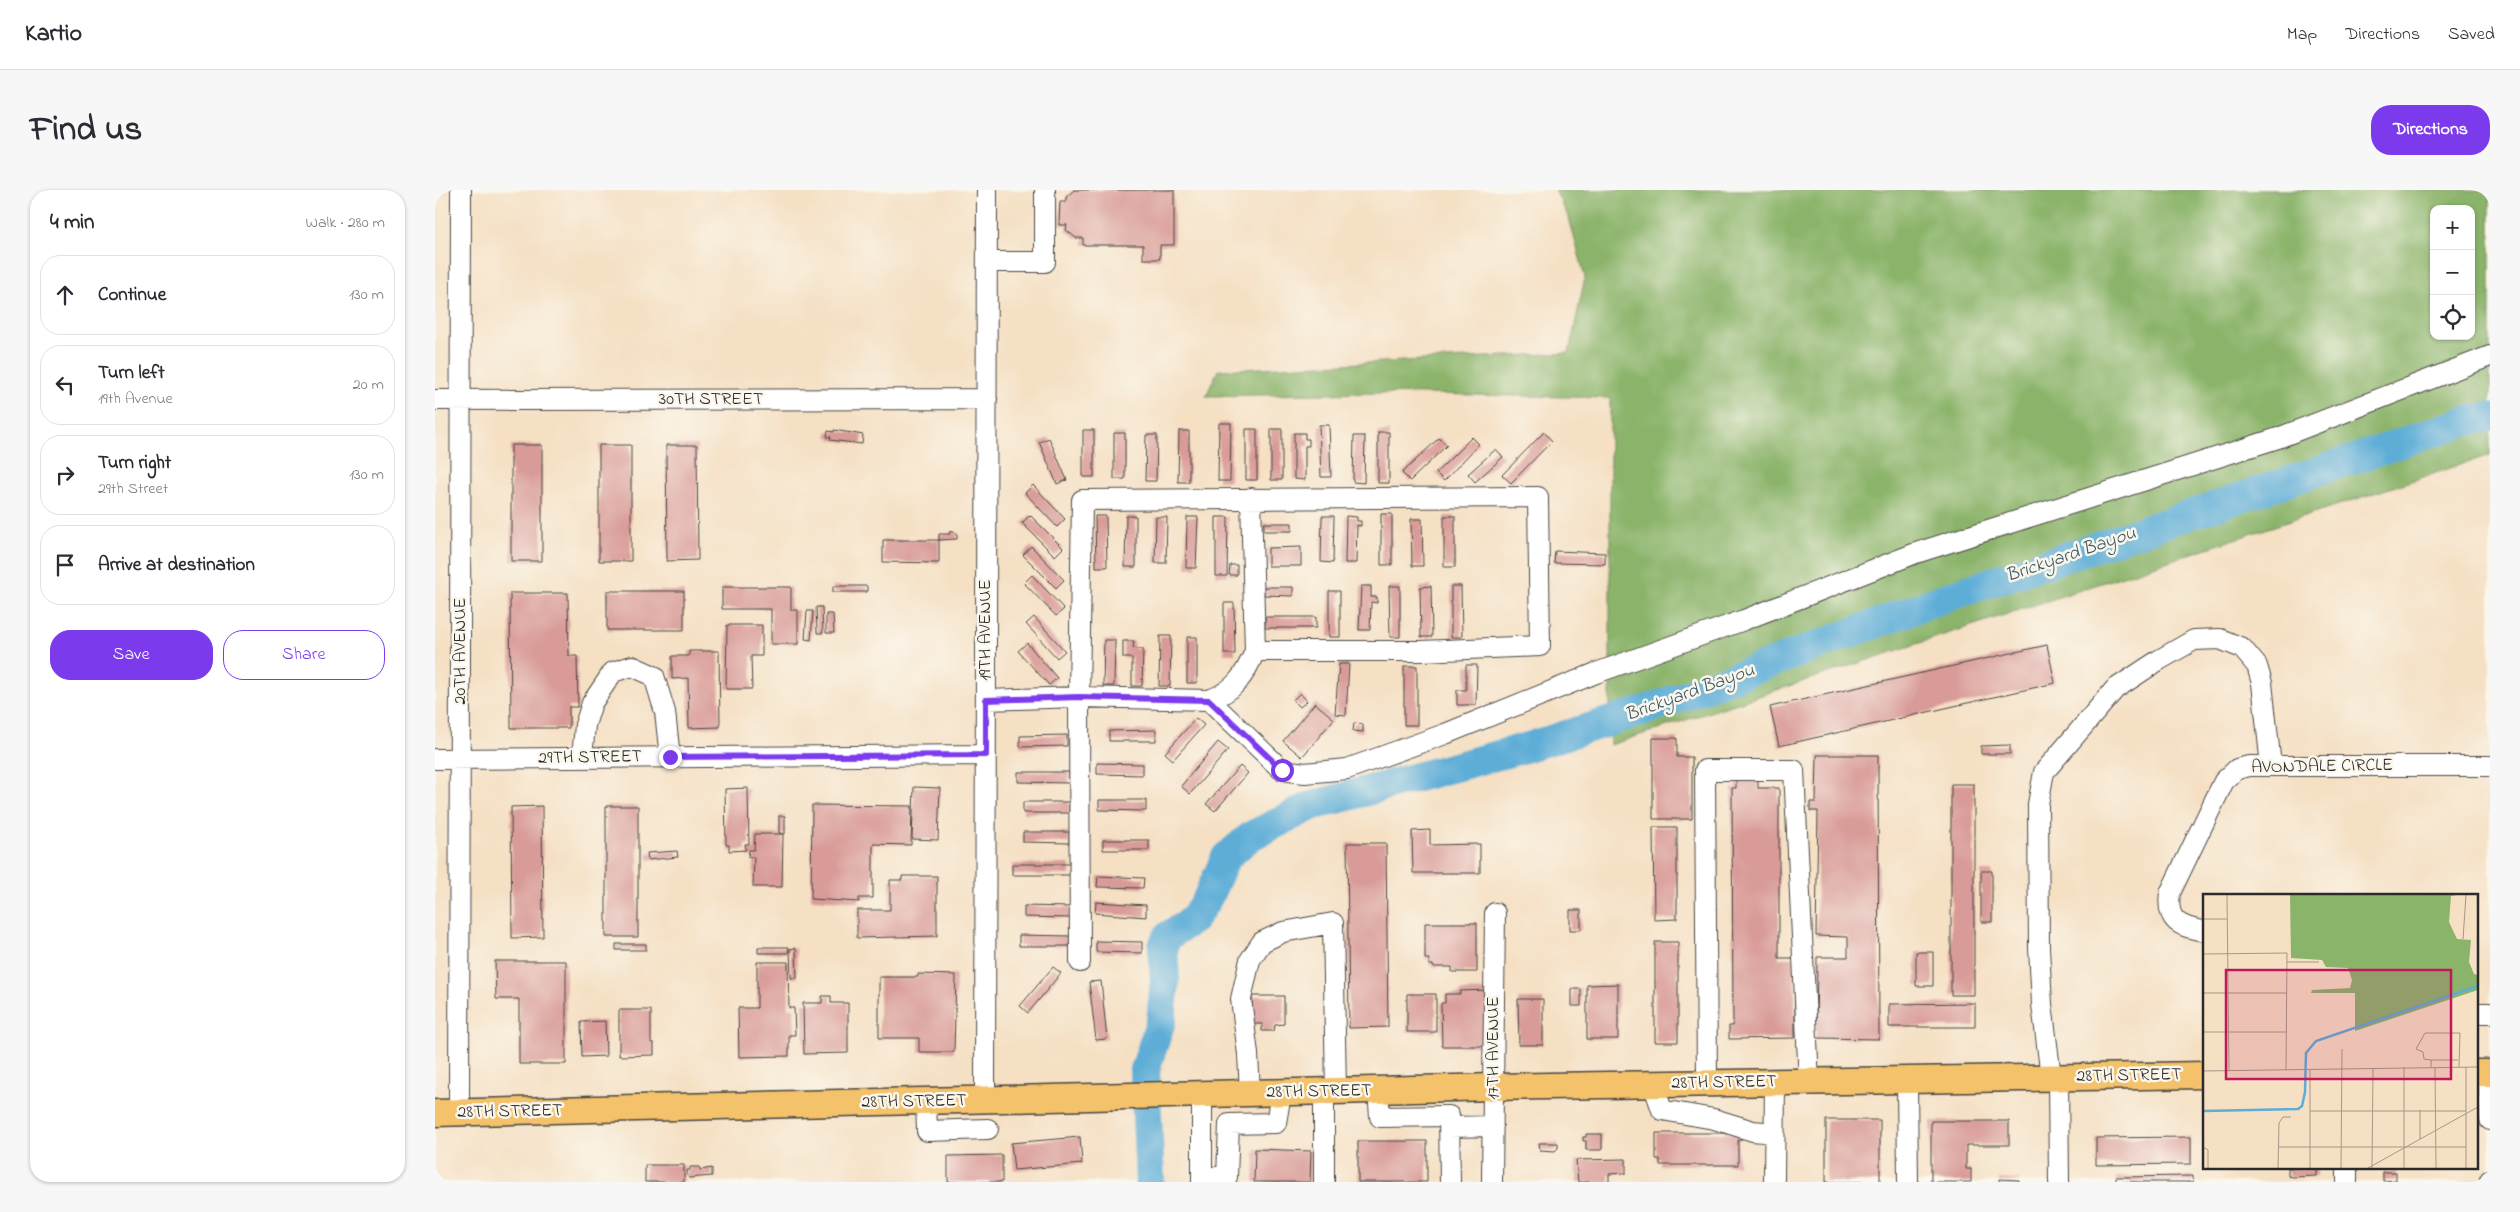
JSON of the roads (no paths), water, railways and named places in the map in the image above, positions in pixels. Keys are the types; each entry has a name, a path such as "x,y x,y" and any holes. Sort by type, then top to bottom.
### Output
{"main road":[{"name":"28TH STREET","path":"447,1113 1494,1087 2203,1075"}],"street":[{"name":"20TH AVENUE","path":"447,1113 461,759 461,190"},
{"name":"19TH AVENUE","path":"985,1100 987,190"},
{"path":"987,262 1045,262 1045,190"},
{"path":"1209,700 1282,770 1305,773 1347,769 1445,734 1596,672 1744,620 1916,553 2279,438 2490,356"},
{"name":"30TH STREET","path":"435,400 987,399"},
{"path":"1080,962 1079,697 1081,500 1538,497 1540,646 1421,650 1255,651"},
{"path":"986,700 1079,697 1209,700 1226,694 1247,670 1255,651 1251,498"},
{"path":"2059,1182 2055,1077 2042,1004 2039,948 2038,804 2044,772 2115,689 2194,640 2221,639 2242,648 2257,666 2262,683 2271,766"},
{"path":"582,758 585,725 592,703 613,672 632,666 654,676 665,712 670,757"},
{"name":"29TH STREET","path":"435,759 986,755"},
{"name":"AVONDALE CIRCLE","path":"2203,931 2184,928 2175,921 2170,912 2170,893 2224,781 2237,769 2249,766 2490,766"},
{"path":"1707,1083 1705,770 1794,770 1809,1082"},
{"name":"17TH AVENUE","path":"1492,1182 1495,913"},
{"path":"1250,1093 1248,1054 1241,1000 1250,960 1263,942 1283,932 1333,923 1330,1091 1324,1182"},
{"path":"2477,1013 2490,1013"},
{"path":"2485,1073 2490,1120"},
{"path":"1907,1080 1908,1182"},
{"path":"1774,1182 1775,1082"},
{"path":"1653,1084 1662,1110 1713,1120 1753,1131 1775,1133"},
{"path":"1378,1090 1380,1117 1449,1116 1450,1182"},
{"path":"1189,1095 1201,1180 1227,1179 1229,1124 1277,1122 1281,1093"},
{"path":"925,1102 927,1131 988,1130"},
{"path":"1450,1127 1493,1126"}],"waterway":[{"name":"Brickyard Bayou","path":"1150,1182 1145,1070 1161,1021 1165,980 1163,946 1168,936 1194,919 1207,899 1226,857 1251,836 1311,806 1528,747 1649,709 1944,598 2466,421 2490,417"}]}
